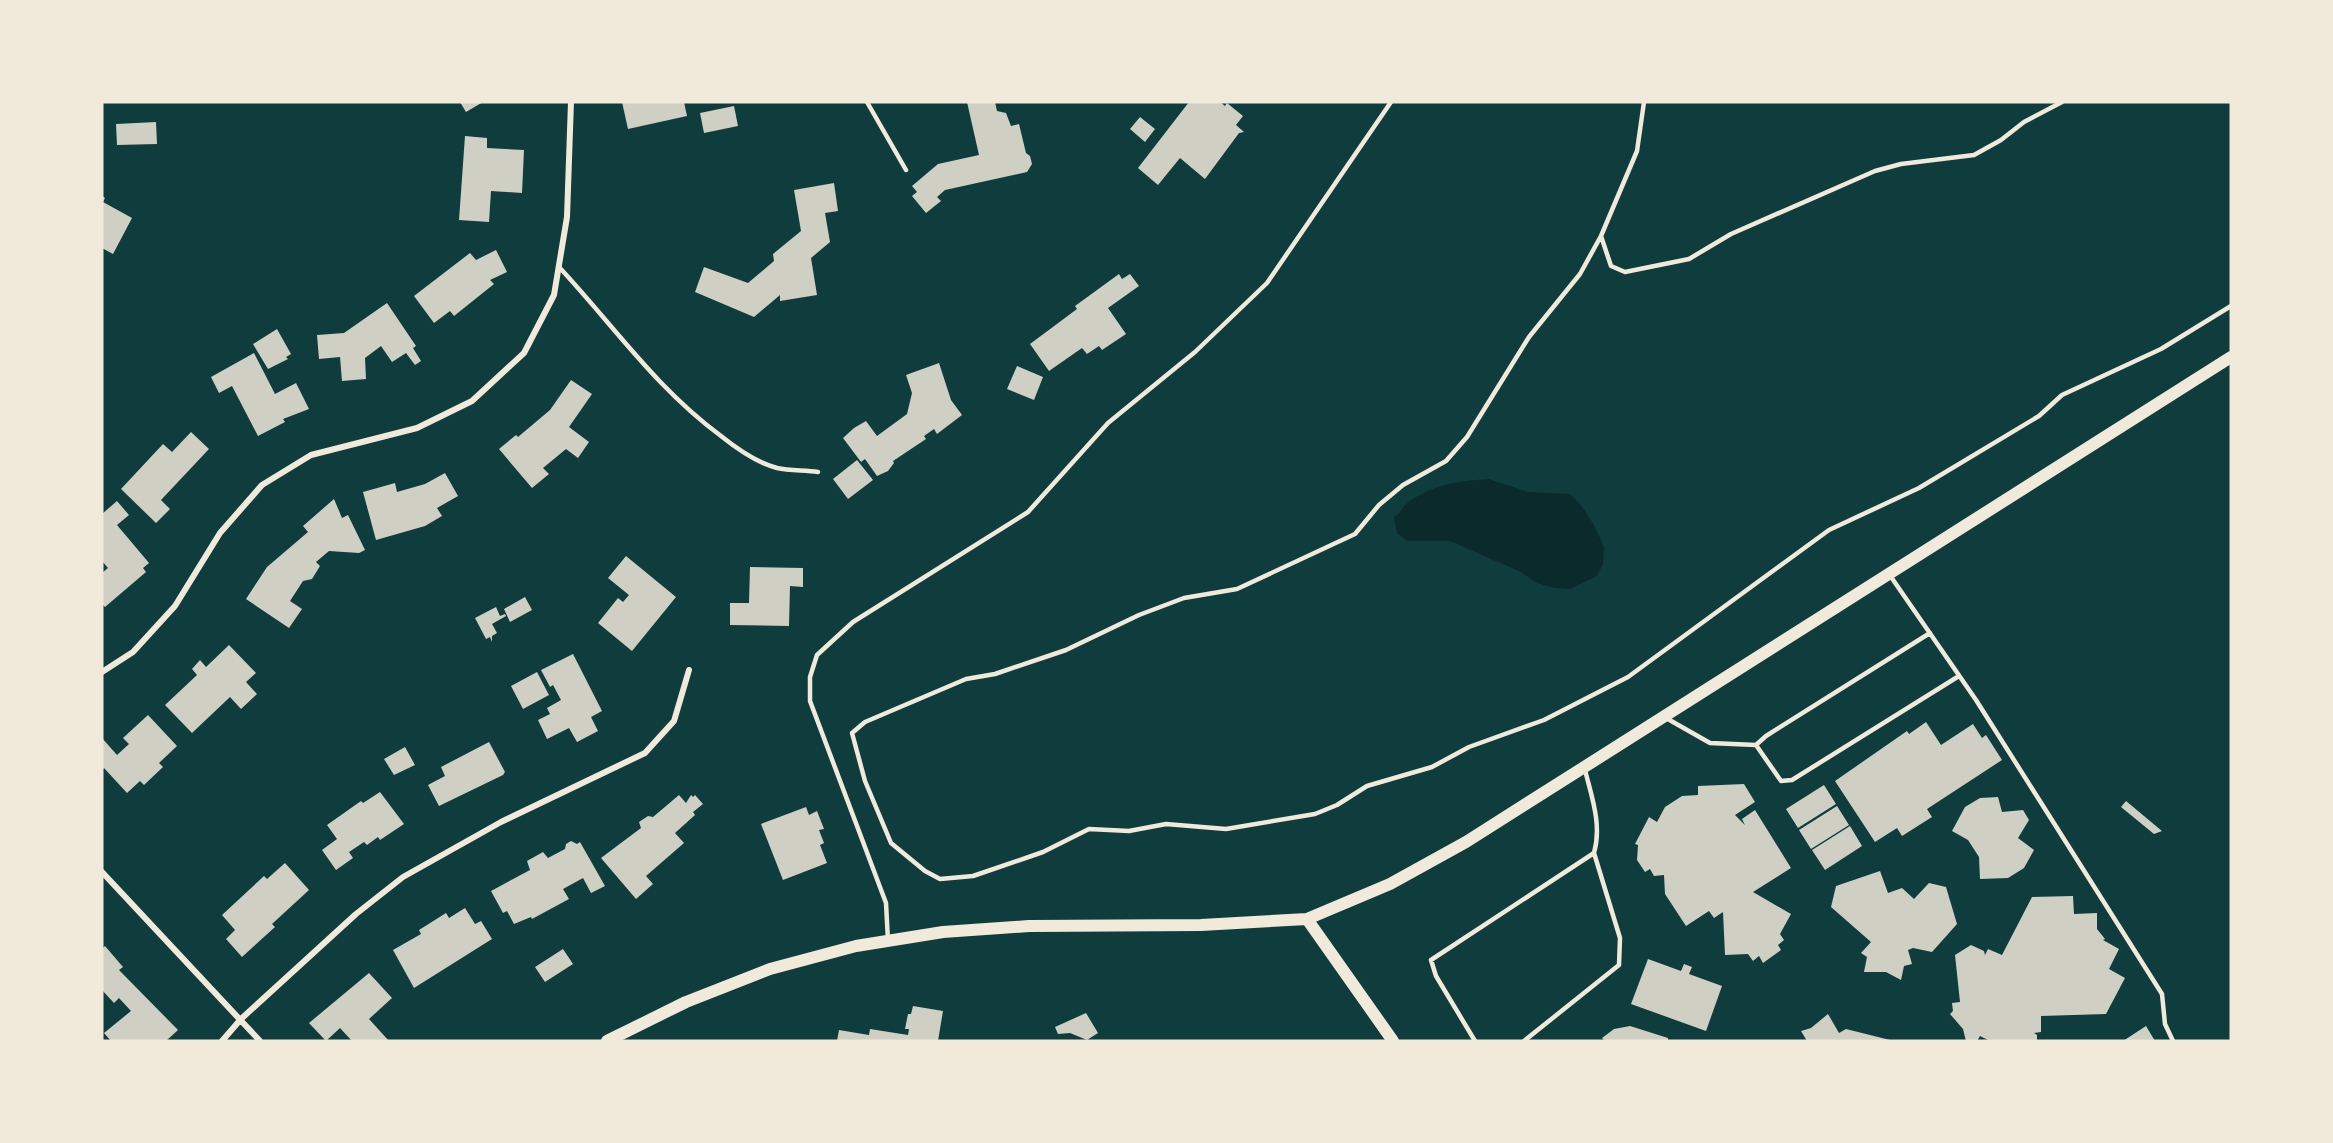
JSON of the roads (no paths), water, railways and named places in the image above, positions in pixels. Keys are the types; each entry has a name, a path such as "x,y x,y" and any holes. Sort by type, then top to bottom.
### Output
{"main road":[{"path":"613,1040 686,1002 770,969 856,946 943,932 1029,926 1201,926 1307,919 1390,884 1430,864 2231,357"},
{"path":"1307,919 1390,1040"}],"street":[{"path":"102,672 133,652 175,606 220,533 262,484 311,455 417,428 472,401 524,353 554,295 567,217 571,102"},
{"path":"222,1041 241,1019 356,914 403,877 501,822 645,753 674,722 689,670"},
{"path":"102,872 260,1041"}],"lane":[{"path":"867,102 906,170"},
{"path":"888,941 886,903 810,701 810,677 817,655 853,622 1028,512 1108,423 1195,351 1267,284 1391,102"},
{"path":"1644,102 1637,151 1601,236 1580,274 1529,337 1467,437 1446,461 1403,485 1379,505 1355,534 1237,588 1184,598 1139,615 1066,650 995,674 966,679 865,722 852,733 865,782 891,843 925,871 940,879 983,873 1043,852 1089,829 1129,831 1166,824 1226,829 1315,814 1337,805 1367,786 1432,767 1469,747 1544,720 1628,677 1711,614 1829,530 1919,488 2040,416 2062,395 2175,342 2231,306"},
{"path":"1601,236 1611,266 1625,272 1689,259 1731,234 1875,171 1901,164 1974,155 2001,140 2024,122 2062,102"},
{"path":"559,267 591,302 641,364 692,415 738,450 776,468 818,472"},
{"path":"1889,574 1959,676 2162,994 2165,1024 2173,1041"},
{"path":"1664,717 1710,742 1756,745 1930,633"},
{"path":"1756,745 1781,781 1792,780 1959,676"},
{"path":"1524,1041 1618,965 1620,938 1594,853 1598,840 1598,820 1584,767"},
{"path":"1475,1041 1436,976 1431,960 1594,853"}],"water":[{"path":"1489,479 1528,492 1570,494 1581,505 1594,525 1604,547 1603,564 1597,576 1570,589 1554,588 1537,583 1519,571 1450,541 1407,541 1397,533 1394,517 1420,495 1449,484"}]}
